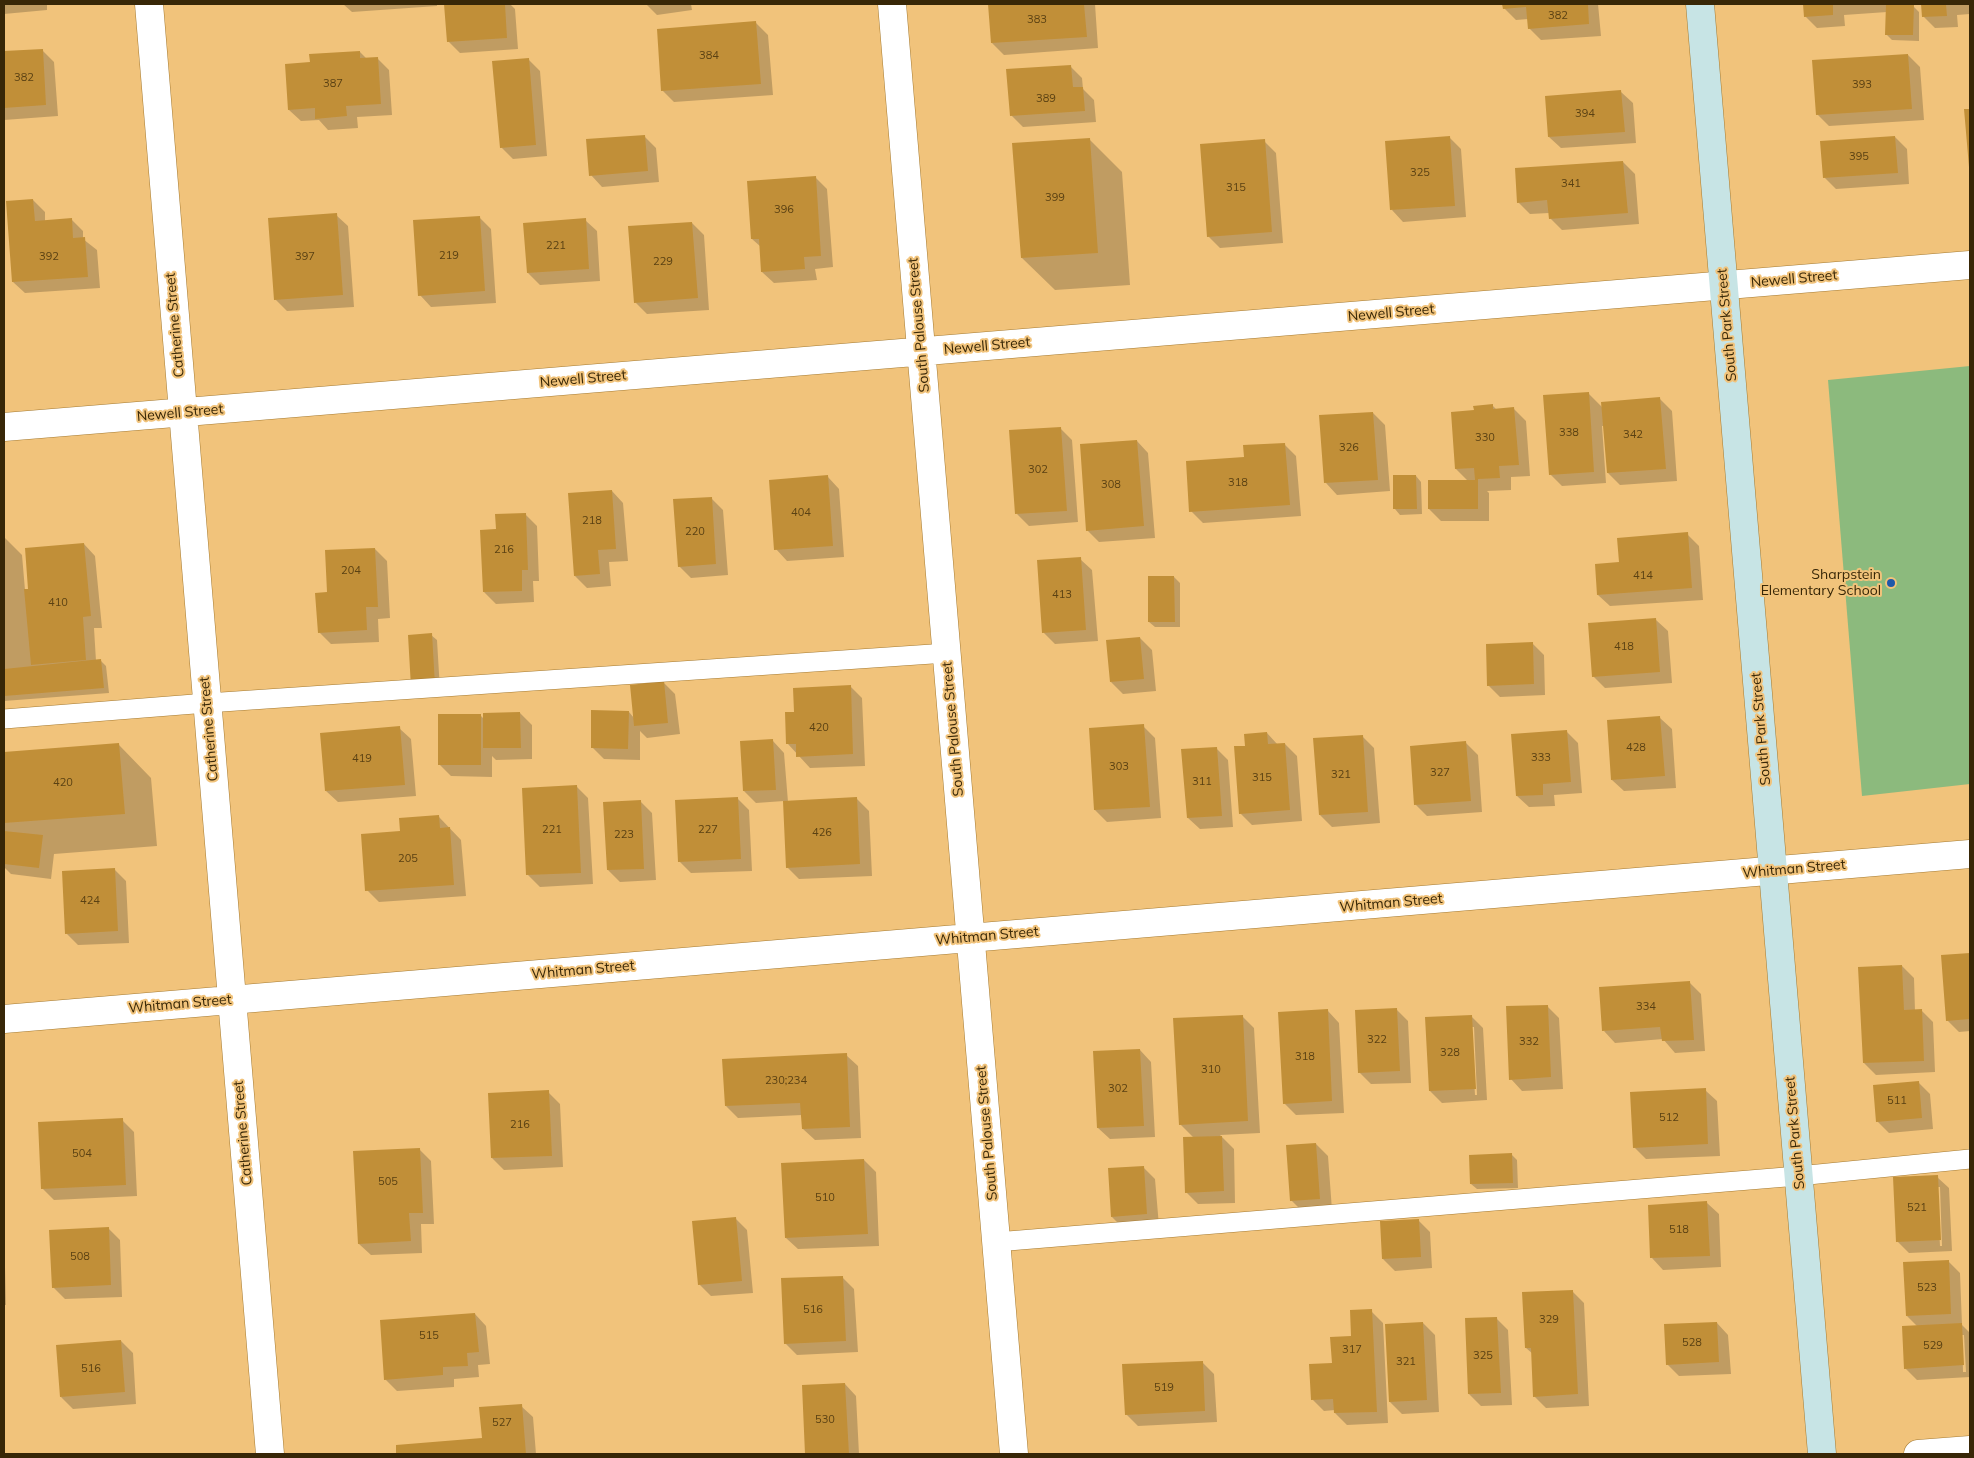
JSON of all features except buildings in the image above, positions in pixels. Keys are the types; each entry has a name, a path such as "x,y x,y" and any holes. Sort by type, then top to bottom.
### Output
{"main road":[{"name":"South Park Street","path":"1700,4 1822,1454"}],"street":[{"name":"Catherine Street","path":"149,4 270,1454"},
{"name":"South Palouse Street","path":"892,4 1014,1454"},
{"name":"Newell Street","path":"4,427 1970,265"},
{"name":"Whitman Street","path":"4,1019 1970,854"},
{"path":"1918,1454 1970,1450"}],"lane":[{"path":"4,719 207,703 947,653"},
{"path":"996,1242 1798,1176 1970,1159"}],"green space":[{"name":"Sharpstein Elementary School","path":"1970,366 1970,784 1862,796 1828,380"}],"place":[{"name":"Sharpstein Elementary School","path":"1891,583"}]}
